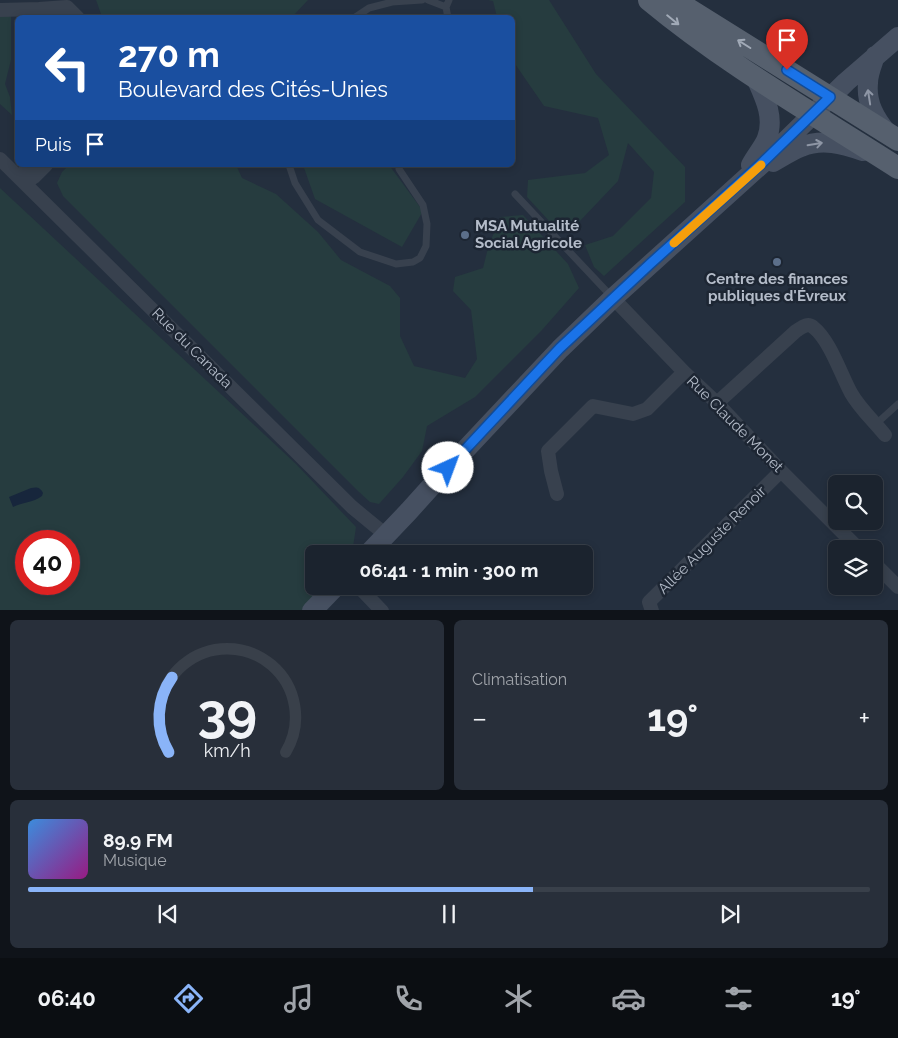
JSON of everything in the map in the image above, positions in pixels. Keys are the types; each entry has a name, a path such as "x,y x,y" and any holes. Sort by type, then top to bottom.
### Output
{"main road":[{"path":"649,0 698,39 898,168"},
{"path":"674,0 892,137"}],"street":[{"path":"0,10 67,7 75,15"},
{"path":"377,545 560,348 742,182 830,97 898,37"},
{"path":"875,56 868,82 870,100 876,120 892,137"},
{"path":"742,182 767,138 769,125 768,108 756,78"},
{"path":"742,182 768,164 802,146 819,142 839,143 877,155"},
{"name":"Rue du Canada","path":"0,159 352,507 386,535"},
{"path":"25,183 26,167"},
{"path":"25,183 44,167"},
{"name":"Rue Claude Monet","path":"613,298 850,540"},
{"path":"717,403 796,331 803,326 810,325 820,334 830,349 851,393 862,409 886,435"},
{"path":"557,494 548,451 593,406 633,414 647,409 684,372"},
{"name":"Allée Auguste Renoir","path":"652,610 649,602 782,471"},
{"path":"883,572 898,587"},
{"path":"312,610 327,595"},
{"path":"367,595 382,610"}],"lane":[{"path":"359,15 370,8 392,2 422,0"},
{"path":"428,0 448,3"},
{"path":"290,167 295,184 318,220 360,252 396,264 413,262 420,258 426,246 427,224 423,205 399,167"},
{"path":"515,194 613,298"},
{"path":"876,424 898,404"}],"green space":[{"path":"96,0 308,0 294,15 101,14"},
{"path":"488,0 549,0 596,74 685,167 685,202 604,276 594,267 585,245 613,236 651,198 654,172 628,143 618,181 579,222 551,223 527,197 528,180 585,173 609,155 598,118 544,106 515,64 515,15 496,15 493,1"},
{"path":"0,16 11,16 11,60 5,84 10,97 12,115 0,104"},
{"path":"67,167 237,167 242,178 276,194 318,232 341,260 390,286 400,298 400,336 414,366 465,378 477,359 471,310 453,291 455,277 483,268 488,248 500,217 523,215 568,264 579,288 542,330 475,397 427,426 422,451 403,477 379,504 370,502 63,196 57,183 62,172"},
{"path":"304,167 390,167 423,211 402,247 315,199"},
{"path":"0,188 296,464 356,527 353,545 305,545 305,595 320,595 306,610 0,610"}],"water":[{"path":"31,488 39,489 43,493 42,496 13,507 9,497"}],"slow traffic":[{"path":"674,243 761,165"}],"place":[{"name":"MSA Mutualité Social Agricole","path":"465,235"},
{"name":"Centre des finances publiques d'Évreux","path":"777,262"}],"route":[{"path":"448,468 560,348 762,163 830,97 787,70"}]}
